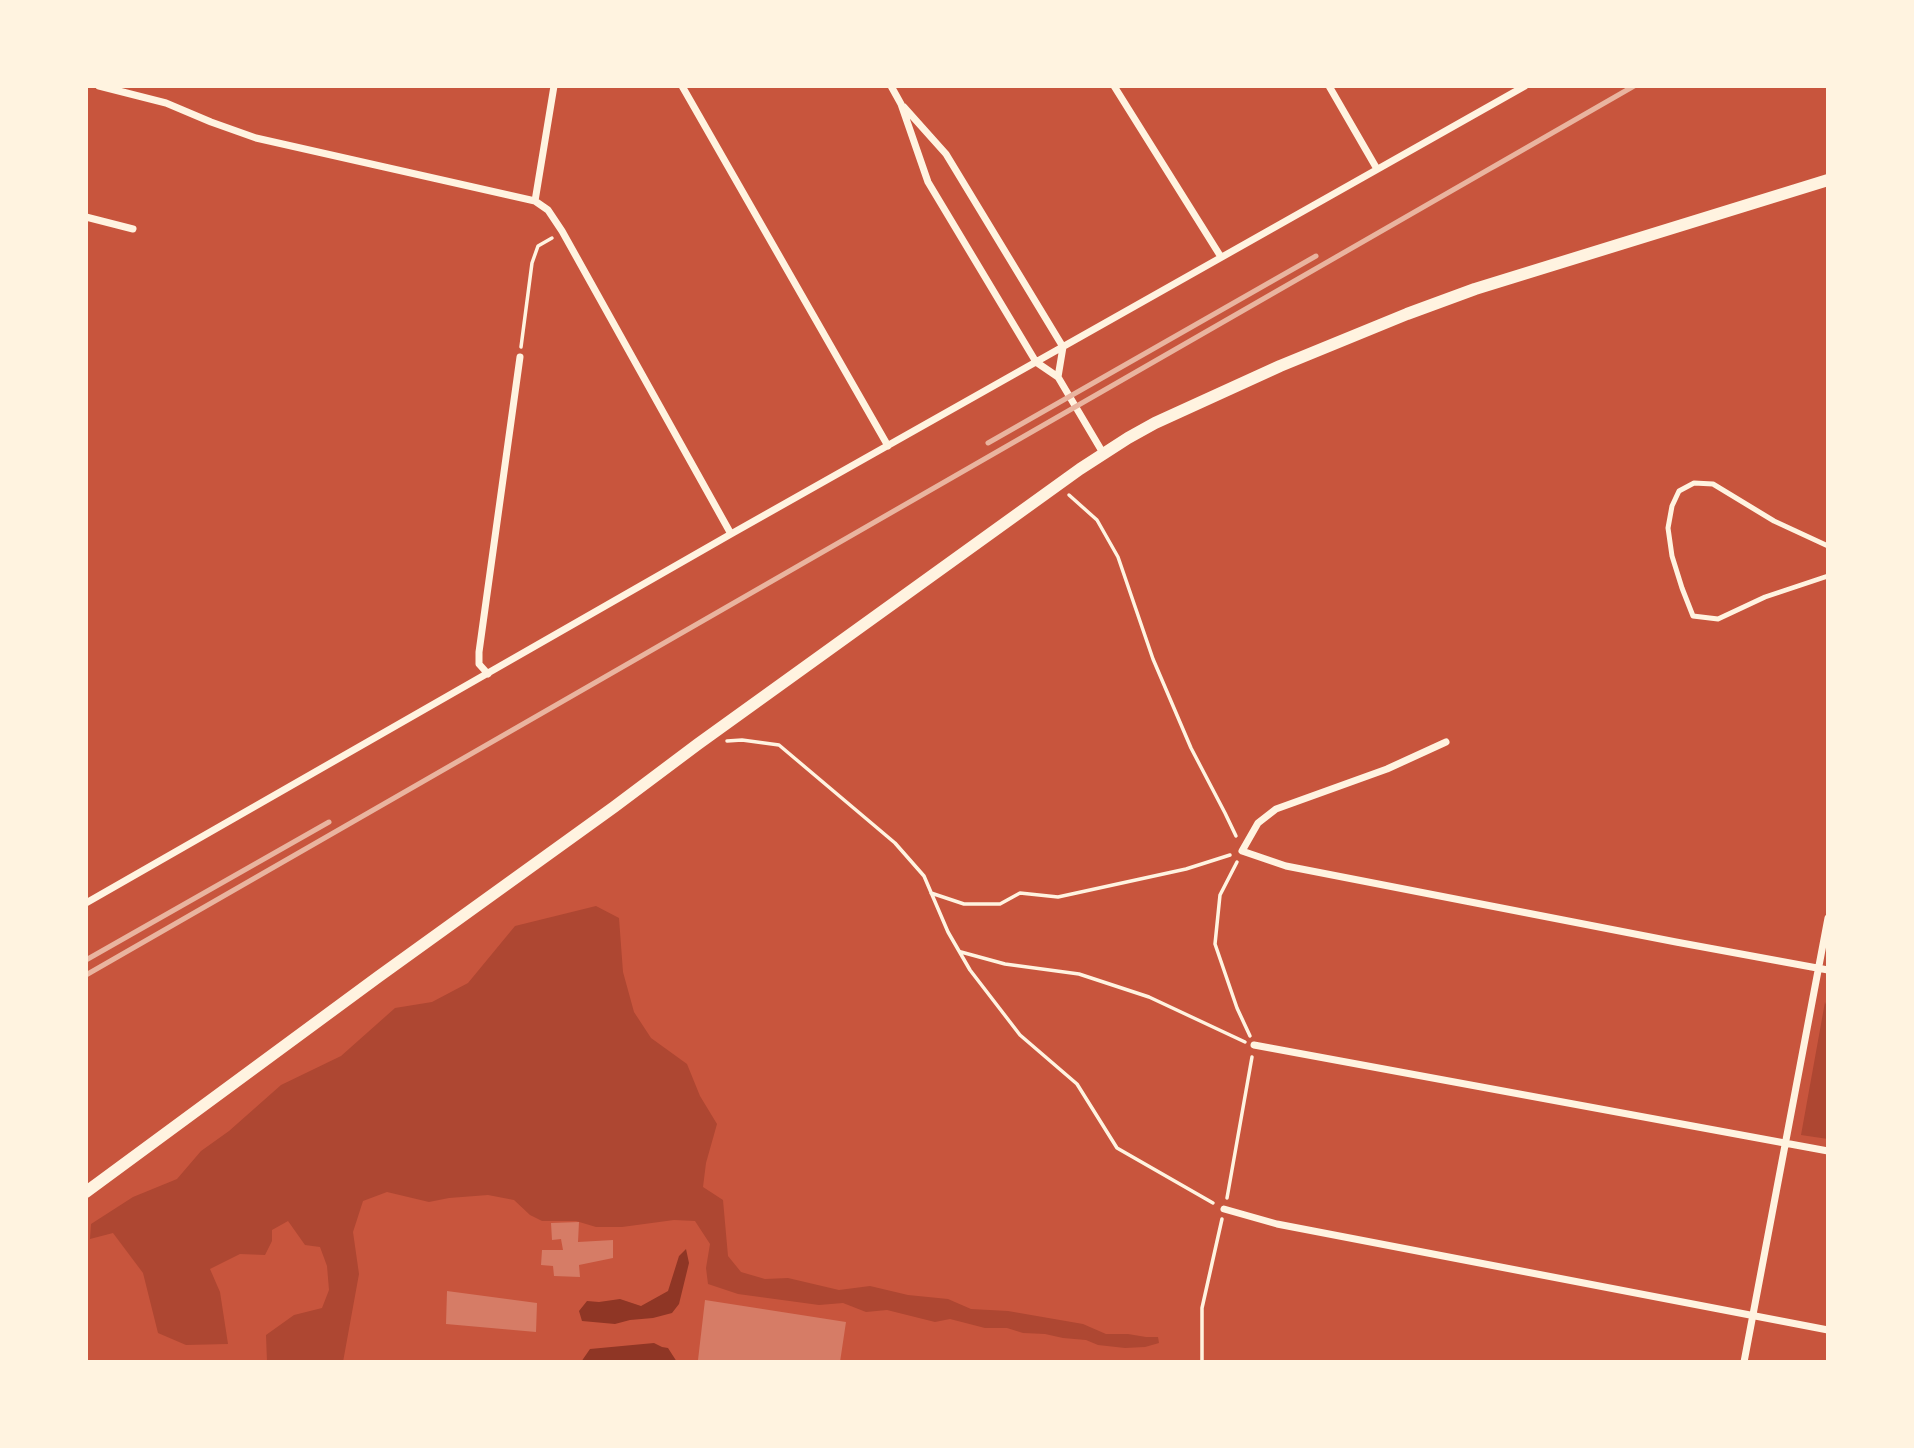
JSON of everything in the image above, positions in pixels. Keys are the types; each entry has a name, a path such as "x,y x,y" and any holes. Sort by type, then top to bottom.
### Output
{"street":[{"path":"99,86 166,103 256,138 536,201 548,209 731,534"},
{"path":"536,201 554,86"},
{"path":"682,86 888,446"},
{"path":"891,86 901,104 928,182 1036,362 1058,377 1103,453"},
{"path":"1114,86 1221,257"},
{"path":"1329,86 1377,169"},
{"path":"86,903 731,534 1525,86"},
{"path":"901,104 946,154 1063,347 1058,377"},
{"path":"86,1192 698,744 1103,453 1167,418 1280,366 1407,314 1475,289 1828,180"},
{"path":"86,218 132,229"},
{"path":"488,674 479,664 478,652 520,357"},
{"path":"1446,742 1387,769 1276,809 1258,823 1242,851 1286,866 1828,970"},
{"path":"1744,1362 1828,918"},
{"path":"1819,968 1828,978"},
{"path":"1254,1045 1828,1151"},
{"path":"1224,1209 1277,1224 1828,1330"}],"lane":[{"path":"1828,546 1774,521 1713,484 1694,483 1679,491 1672,506 1668,528 1671,556 1693,616 1718,619 1765,597 1828,576"}],"path":[{"path":"520,357 532,263 538,246 562,231"},
{"path":"1058,485 1097,520 1118,557 1153,659 1185,736 1226,813 1242,851 1220,895 1215,944 1237,1008 1254,1045"},
{"path":"698,744 742,740 779,746 895,842 923,876 948,932 970,970 1020,1035 1077,1084 1116,1148 1224,1209"},
{"path":"931,893 964,904 1000,904 1020,893 1058,897 1186,869 1242,851"},
{"path":"960,952 1006,964 1079,975 1126,989 1254,1045"}],"shaded area":[{"path":"596,906 619,918 623,972 634,1012 651,1038 687,1064 700,1096 717,1124 706,1163 703,1187 723,1200 728,1256 741,1272 765,1279 788,1278 839,1290 870,1286 908,1295 948,1299 971,1309 1008,1311 1083,1324 1106,1334 1158,1337 1159,1343 1125,1348 1098,1345 1086,1340 1023,1333 1007,1328 985,1328 950,1319 935,1322 887,1310 866,1312 843,1303 819,1305 738,1294 708,1284 706,1268 710,1244 695,1221 674,1220 622,1227 596,1227 576,1221 542,1221 530,1215 514,1200 488,1195 429,1202 387,1192 363,1201 353,1232 359,1274 343,1362 267,1362 266,1335 294,1315 322,1308 329,1290 327,1266 320,1247 305,1245 288,1221 272,1230 272,1241 265,1255 240,1254 210,1269 220,1292 228,1344 186,1345 158,1333 143,1273 113,1233 90,1239 91,1224 133,1197 177,1179 201,1151 229,1131 281,1085 341,1056 395,1008 432,1002 468,983 515,926"},
{"path":"1825,1002 1828,1010 1828,1139 1801,1135"},
{"path":"686,1249 689,1263 679,1304 672,1313 615,1324 582,1321 579,1311 587,1301 620,1299 641,1306 668,1291 679,1256"},
{"path":"654,1343 668,1348 677,1362 581,1362 590,1349"}],"building":[{"path":"579,1222 578,1242 613,1240 613,1258 579,1265 580,1277 554,1276 553,1266 541,1265 542,1250 563,1250 561,1239 552,1240 551,1223"},
{"path":"447,1291 537,1303 536,1332 446,1324"},
{"path":"705,1300 846,1322 840,1362 698,1360"}],"railway":[{"path":"86,975 1634,86"},
{"path":"988,443 1316,256"},
{"path":"86,960 329,822"}]}
